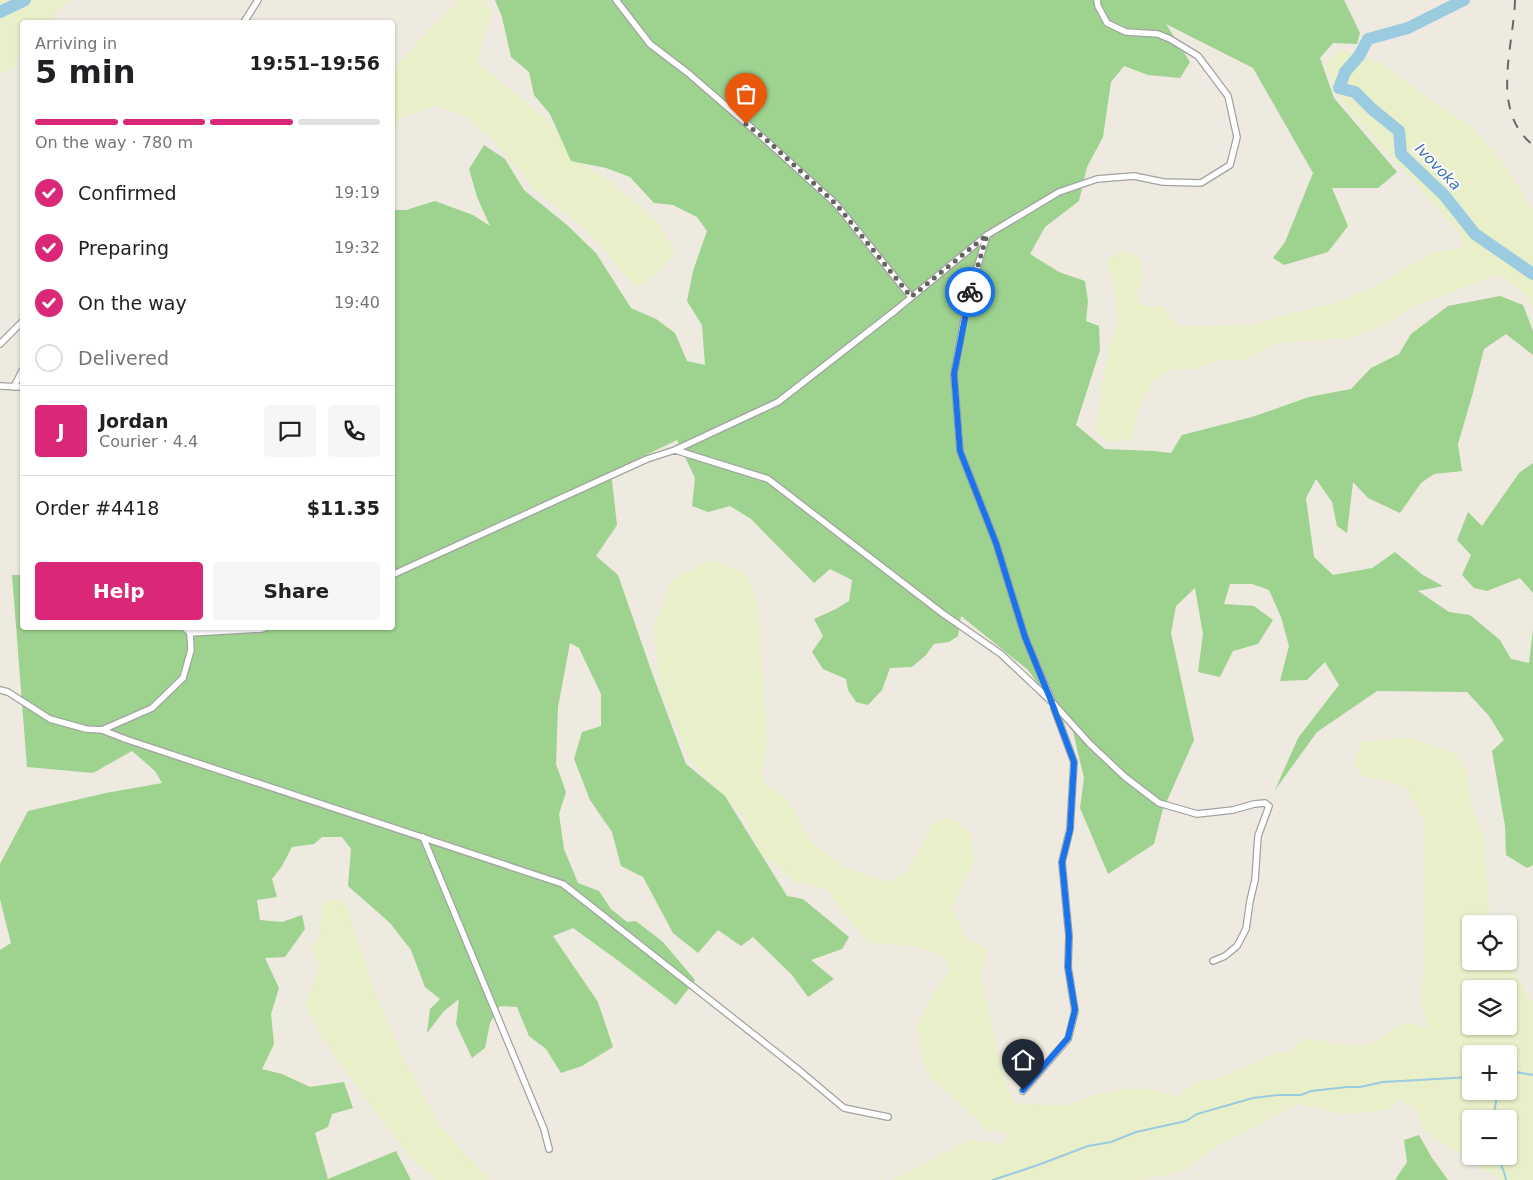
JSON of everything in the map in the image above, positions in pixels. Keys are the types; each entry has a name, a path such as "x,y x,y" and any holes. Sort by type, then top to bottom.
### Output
{"street":[{"path":"245,20 258,0"},
{"path":"616,0 650,44 688,73 769,142 836,204 911,297"},
{"path":"395,574 647,460 675,450 778,402 987,235 1060,192 1097,179 1134,176 1163,182 1201,183 1230,165 1237,137 1228,96 1198,56 1170,38 1158,34 1126,32 1107,23 1097,0"},
{"path":"987,235 968,298 954,374 960,451 996,543 1025,637 1074,762 1070,830 1062,862 1069,936 1068,967 1075,1010 1068,1038 1023,1090"},
{"path":"0,344 20,324"},
{"path":"14,386 20,375"},
{"path":"0,386 20,386"},
{"path":"675,450 768,479 942,613 1001,654 1052,703 1090,744 1125,777 1158,803 1197,814 1233,810 1254,804 1265,803 1270,806 1258,836 1255,880 1246,929 1237,946 1225,956 1213,962"},
{"path":"186,630 190,633 243,630"},
{"path":"102,730 152,708 183,678 192,650 190,633"},
{"path":"0,690 8,692 50,719 86,729 102,730 563,884 800,1070 844,1108 888,1116"},
{"path":"423,837 544,1129 549,1149"}],"green space":[{"path":"0,0 69,0 50,20 20,20 20,53 14,68 0,74"},
{"path":"453,0 485,0 492,13 476,61 550,123 579,162 609,180 659,224 675,251 660,272 636,287 584,228 535,190 493,140 464,115 435,106 400,118 395,128 395,71 398,64 436,22 456,5"},
{"path":"495,0 1344,0 1360,33 1357,44 1333,43 1320,58 1334,98 1397,172 1378,188 1332,188 1348,226 1328,252 1284,265 1273,258 1285,242 1313,173 1253,68 1166,24 1190,62 1180,78 1148,75 1124,66 1111,82 1103,137 1087,167 1079,201 1045,227 1030,254 1059,272 1085,281 1088,301 1086,321 1099,326 1100,350 1076,425 1105,449 1171,453 1182,435 1252,417 1309,397 1351,389 1371,368 1399,354 1411,334 1448,306 1500,296 1523,305 1533,331 1533,355 1506,334 1484,349 1458,444 1462,471 1434,474 1421,483 1400,513 1368,498 1353,482 1347,533 1337,526 1332,502 1316,479 1306,498 1314,557 1333,575 1372,568 1395,552 1423,575 1443,586 1418,591 1449,612 1470,615 1500,640 1511,659 1529,663 1533,629 1533,865 1527,868 1506,855 1505,826 1492,751 1504,740 1489,716 1467,692 1377,691 1317,732 1275,790 1298,738 1339,685 1325,662 1307,680 1280,681 1289,646 1281,617 1269,590 1252,584 1230,584 1224,604 1254,606 1273,620 1258,644 1233,651 1220,677 1198,672 1203,634 1195,588 1176,606 1171,633 1194,740 1162,812 1154,844 1108,874 1080,808 1084,778 1073,732 1028,670 961,616 958,636 949,642 934,644 926,655 912,667 890,668 882,690 868,705 856,702 848,690 846,679 823,669 812,652 823,636 814,619 849,601 852,580 830,569 814,583 751,519 730,506 708,512 692,506 695,478 677,440 611,472 617,525 596,556 618,575 686,764 725,796 787,896 803,899 849,937 842,949 811,960 834,979 808,997 792,975 753,937 741,946 718,930 698,953 673,933 643,877 621,866 612,832 590,800 574,759 582,732 601,726 601,694 579,648 570,643 558,707 556,764 566,792 559,814 564,849 578,883 599,891 611,909 627,922 636,921 663,942 695,980 676,1005 573,928 553,936 598,1002 613,1047 582,1066 561,1073 546,1049 529,1036 517,1007 500,1006 490,1023 485,1048 472,1058 456,1024 459,999 444,1011 427,1033 430,1009 440,999 425,987 411,950 390,923 348,886 351,849 342,837 322,837 314,844 292,847 282,866 272,879 277,897 257,900 260,920 282,922 302,915 305,929 285,957 265,958 279,988 271,1014 274,1044 262,1069 282,1074 310,1087 344,1082 353,1108 332,1114 328,1127 315,1133 328,1179 396,1151 411,1180 0,1180 0,950 11,943 0,899 0,864 28,811 106,793 162,783 155,771 132,751 93,773 27,767 12,575 20,575 20,630 395,630 395,210 406,210 435,201 473,215 490,226 477,197 469,169 484,145 505,159 524,190 567,225 596,253 631,308 656,319 675,333 687,361 705,365 702,325 687,301 693,271 707,231 697,217 673,205 654,203 630,177 606,168 571,161 550,114 534,95 529,72 511,57 502,17"},
{"path":"1339,49 1381,63 1433,102 1474,129 1505,166 1533,209 1533,310 1524,293 1500,275 1411,308 1385,325 1349,338 1277,343 1245,360 1218,360 1195,369 1171,369 1153,381 1138,410 1132,440 1108,442 1095,431 1109,347 1118,320 1114,288 1107,260 1125,250 1141,259 1144,278 1136,293 1142,306 1163,306 1176,326 1208,326 1253,324 1336,303 1378,285 1432,253 1463,247 1458,231 1343,103 1324,65"},
{"path":"1533,463 1533,593 1520,578 1487,591 1474,588 1462,575 1471,555 1457,540 1468,512 1482,526 1519,473"},
{"path":"710,560 746,573 758,603 767,743 761,780 787,799 812,843 845,868 887,882 906,874 934,822 949,817 970,832 974,861 952,906 965,937 988,950 981,976 1005,1084 1014,1103 1066,1106 1093,1095 1121,1089 1148,1089 1177,1096 1194,1083 1218,1078 1275,1054 1290,1052 1303,1038 1347,1045 1369,1044 1407,1022 1428,1028 1421,1001 1424,962 1424,821 1405,786 1362,776 1354,764 1361,742 1409,737 1456,754 1467,772 1471,806 1485,837 1485,861 1490,915 1462,915 1462,970 1513,970 1533,1003 1533,1180 1499,1180 1498,1177 1476,1165 1517,1165 1517,1110 1462,1110 1462,1155 1425,1131 1414,1107 1400,1100 1387,1110 1342,1114 1298,1104 1223,1142 1185,1171 1140,1180 891,1180 969,1140 1005,1144 1007,1132 986,1130 977,1119 932,1079 923,1062 917,1026 934,992 950,969 941,954 906,945 869,943 827,889 798,883 762,854 743,816 690,760 660,688 654,628 671,580"},
{"path":"336,898 348,909 371,982 402,1055 440,1126 489,1180 436,1180 410,1156 367,1101 322,1038 305,1005 320,967 311,948 320,935 323,903"},
{"path":"1419,1135 1432,1158 1448,1180 1395,1180 1407,1162 1404,1140"}],"waterway":[{"path":"0,12 25,0"},
{"name":"Ivovoka","path":"1464,0 1408,28 1368,39 1359,56 1345,72 1339,88 1355,92 1399,131 1401,154 1444,195 1475,234 1533,274"},
{"path":"1517,1072 1533,1075"},
{"path":"993,1180 1088,1146 1111,1142 1136,1132 1186,1121 1197,1114 1253,1098 1301,1095 1311,1091 1360,1087 1383,1082 1462,1078"},
{"path":"1494,1110 1496,1100"},
{"path":"1502,1165 1506,1180"}],"railway":[{"path":"1515,0 1508,69 1507,87 1509,104 1514,120 1522,134 1533,145"}],"way so far":[{"path":"746,124 769,142 836,204 911,297 987,235 970,292"}],"route":[{"path":"970,292 954,374 960,451 996,543 1025,637 1074,762 1070,830 1062,862 1069,936 1068,967 1075,1010 1068,1038 1023,1090"}]}
